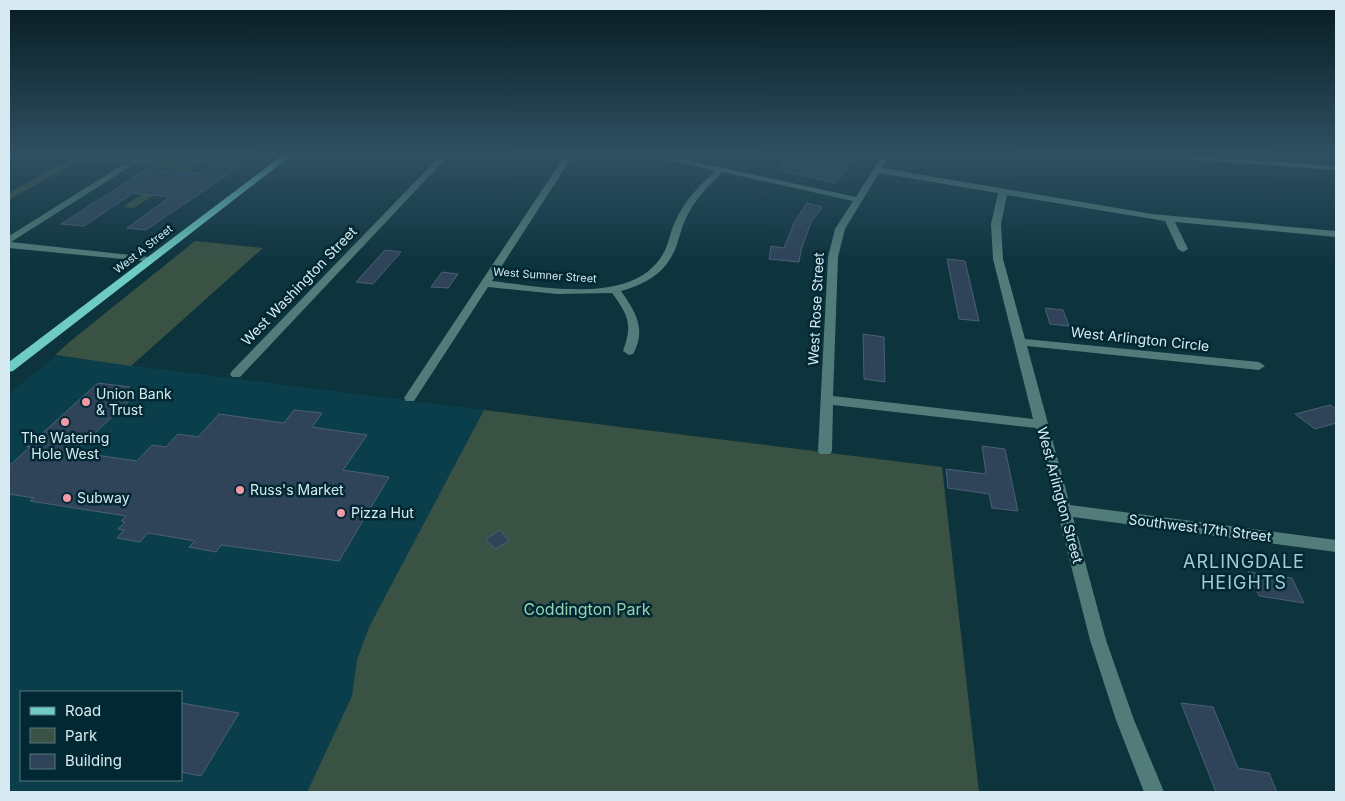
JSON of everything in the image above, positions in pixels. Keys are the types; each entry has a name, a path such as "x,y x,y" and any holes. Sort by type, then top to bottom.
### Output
{"main road":[{"name":"West A Street","path":"10,367 240,191"}],"street":[{"path":"9,240 87,191"},
{"name":"West Washington Street","path":"236,374 410,191"},
{"path":"410,398 546,191"},
{"name":"West Sumner Street","path":"485,284 582,293 615,290 648,277 659,268 667,257 688,206 701,191"},
{"path":"818,191 858,200"},
{"name":"West Rose Street","path":"825,451 833,257 840,230 863,191"},
{"path":"999,191 1170,219 1336,234"},
{"name":"West Arlington Street","path":"1003,192 996,224 995,240 998,259 1098,640 1125,720 1154,792"},
{"path":"1170,219 1183,249"},
{"path":"9,245 149,260"},
{"path":"615,290 636,322 634,339 629,351"},
{"name":"West Arlington Circle","path":"1019,342 1259,366"},
{"path":"827,400 1041,424"},
{"name":"Southwest 17th Street","path":"1063,510 1336,546"}],"shaded area":[{"path":"56,356 484,410 369,627 352,696 307,792 9,792 9,394"}],"green space":[{"path":"12,191 24,191 9,200 9,193"},
{"path":"146,191 159,191 134,208 123,207"},
{"path":"195,241 263,248 131,366 55,355 73,339"},
{"name":"Coddington Park","path":"484,410 942,467 979,792 307,792 352,696 357,660 369,627"}],"building":[{"path":"112,191 203,191 146,230 127,228 170,197 133,193 84,226 61,224"},
{"path":"807,203 822,207 811,222 801,250 799,262 769,259 771,246 784,248 794,223"},
{"path":"385,250 401,252 373,284 356,282"},
{"path":"947,259 965,261 979,321 959,319"},
{"path":"442,272 458,274 448,288 431,287"},
{"path":"1045,308 1063,310 1069,326 1050,324"},
{"path":"863,334 884,337 885,382 864,379"},
{"path":"98,383 130,387 116,400 129,401 75,452 137,461 152,445 166,447 178,434 198,437 219,414 284,423 294,410 322,413 312,427 367,435 343,470 389,477 339,561 221,545 216,552 189,547 195,541 148,533 140,542 117,538 124,530 118,529 125,522 121,521 126,516 30,501 34,498 9,494 9,466 30,447 27,447"},
{"path":"1330,405 1336,409 1336,423 1315,429 1295,414"},
{"path":"982,446 1005,449 1018,511 992,508 989,494 948,488 946,469 986,474"},
{"path":"500,530 509,541 495,549 486,539"},
{"path":"1248,572 1292,578 1304,603 1259,596"},
{"path":"182,703 239,713 201,776 182,772"},
{"path":"1181,703 1213,707 1238,768 1269,773 1277,792 1216,792"}],"place":[{"name":"Union Bank & Trust","path":"86,402"},
{"name":"The Watering Hole West","path":"65,422"},
{"name":"Russ's Market","path":"240,490"},
{"name":"Subway","path":"67,498"},
{"name":"Pizza Hut","path":"341,513"}],"district":[{"name":"ARLINGDALE HEIGHTS","path":"1244,572"}]}
